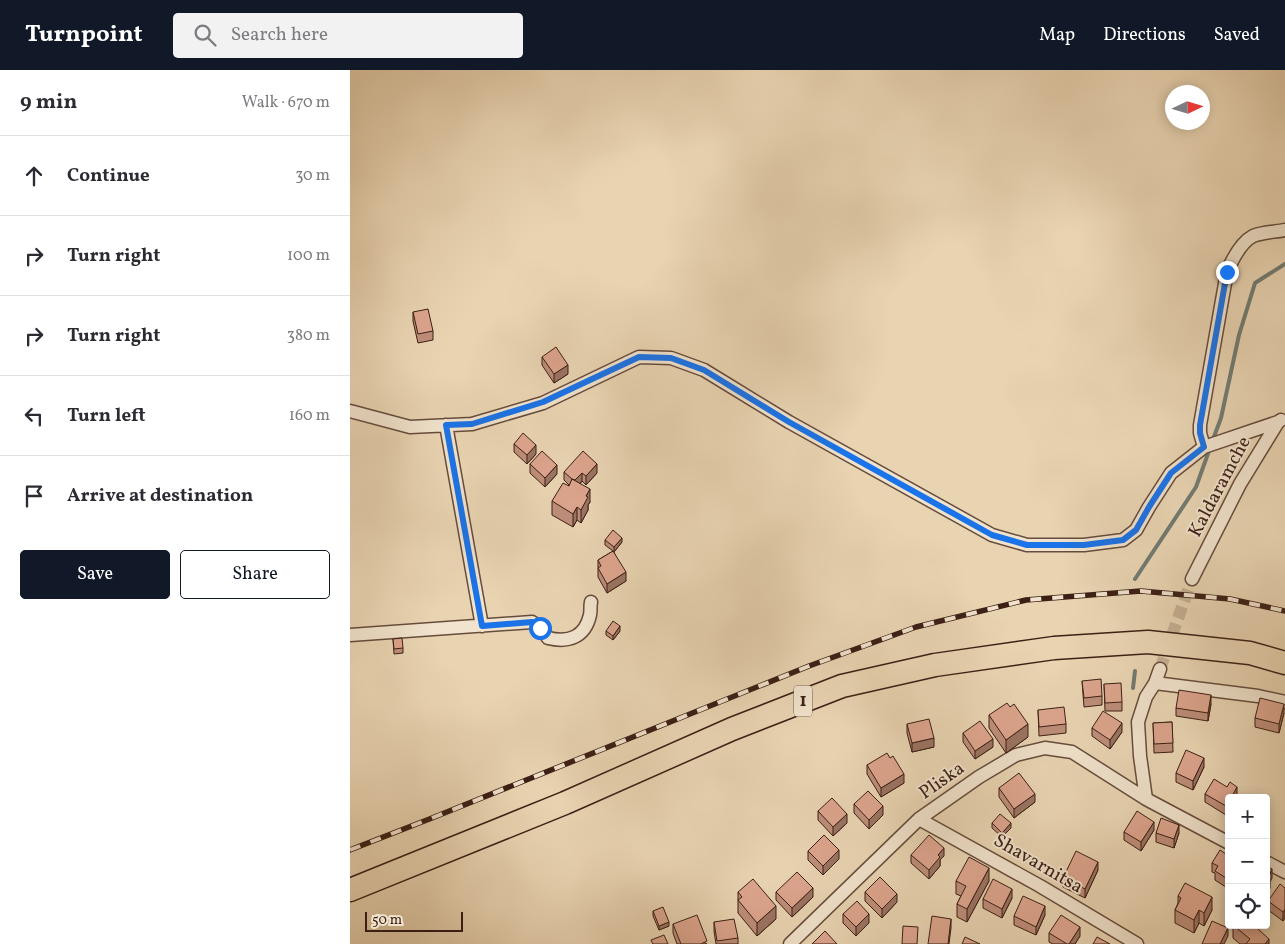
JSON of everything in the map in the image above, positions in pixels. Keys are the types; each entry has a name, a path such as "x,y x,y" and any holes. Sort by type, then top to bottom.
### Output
{"highway":[{"name":"1","path":"350,890 565,803 732,729 842,686 935,665 1054,648 1148,642 1250,653 1285,663"}],"street":[{"path":"1204,447 1200,425 1227,272 1240,248 1249,239 1261,234 1285,230"},
{"path":"350,411 410,427 472,424 543,402 639,357 671,358 704,370 789,422 992,535 1027,545 1084,545 1123,540 1136,530 1171,473 1204,447 1281,420"},
{"name":"Kaldaramche","path":"1192,579 1240,484 1281,420"},
{"path":"446,425 482,626"},
{"path":"350,635 532,622 548,638 560,641 570,639 583,631 590,615 590,602"},
{"path":"1146,800 1138,722 1146,697 1155,683 1160,669"},
{"path":"1155,683 1258,696 1285,702"},
{"name":"Pliska","path":"790,944 919,819 1016,755 1045,748 1072,752 1146,800 1225,841"},
{"name":"Shavarnitsa","path":"919,819 1040,886 1137,944"},
{"path":"1270,864 1285,872"}],"building":[{"path":"428,309 433,331 418,334 413,312"},
{"path":"556,347 568,365 554,374 542,357"},
{"path":"523,433 536,445 527,455 514,444"},
{"path":"542,451 557,465 545,478 530,464"},
{"path":"583,451 597,464 586,476 582,473 575,480 572,479 564,472"},
{"path":"572,479 590,489 581,510 577,507 573,514 552,501 563,483 569,486"},
{"path":"613,530 622,538 614,547 605,540"},
{"path":"613,551 626,572 607,584 598,568 601,566 598,560"},
{"path":"613,621 620,626 613,636 606,631"},
{"path":"402,638 403,648 394,649 393,639"},
{"path":"1101,679 1102,696 1084,698 1082,681"},
{"path":"1121,683 1122,702 1105,703 1104,684"},
{"path":"1179,690 1211,695 1208,713 1176,708"},
{"path":"1260,698 1284,704 1279,724 1255,718"},
{"path":"1007,703 1010,707 1014,704 1028,724 1006,740 989,715"},
{"path":"1064,707 1066,724 1039,727 1038,710"},
{"path":"1103,711 1122,723 1110,740 1092,728"},
{"path":"929,719 934,738 912,743 907,724"},
{"path":"980,721 993,739 975,751 963,733"},
{"path":"1172,722 1173,743 1154,744 1153,723"},
{"path":"1186,750 1204,758 1193,781 1176,773"},
{"path":"887,753 890,758 893,756 904,774 881,788 867,765"},
{"path":"1019,773 1035,794 1014,809 999,788"},
{"path":"1214,779 1227,787 1230,782 1237,787 1233,794 1225,794 1225,805 1205,794"},
{"path":"868,791 883,806 869,820 854,804"},
{"path":"832,798 847,814 833,827 818,811"},
{"path":"1137,811 1154,822 1141,842 1124,832"},
{"path":"1000,814 1011,823 1002,833 992,823"},
{"path":"1161,818 1179,825 1174,839 1156,833"},
{"path":"824,835 839,850 823,866 808,851"},
{"path":"929,835 944,848 938,855 940,857 929,870 911,855"},
{"path":"1220,850 1225,853 1225,877 1215,871 1218,866 1212,863"},
{"path":"1076,851 1098,862 1085,889 1063,878"},
{"path":"969,857 989,868 967,909 957,904 966,886 956,881"},
{"path":"797,872 813,888 792,908 776,892"},
{"path":"880,877 897,894 882,909 865,892"},
{"path":"753,879 776,906 757,923 738,900 742,897 738,892"},
{"path":"993,879 1012,889 1002,909 983,899"},
{"path":"1185,883 1212,897 1204,913 1199,910 1194,920 1175,910 1181,898 1178,896"},
{"path":"1280,884 1285,888 1285,909 1283,912 1270,902 1270,898"},
{"path":"1023,896 1045,906 1036,927 1014,916"},
{"path":"857,901 869,914 856,927 843,914"},
{"path":"663,907 669,922 659,926 653,911"},
{"path":"697,915 707,941 701,944 681,944 673,924"},
{"path":"1061,915 1080,927 1069,944 1049,933"},
{"path":"932,916 951,919 948,944 928,944"},
{"path":"734,919 738,938 717,941 714,922"},
{"path":"1212,921 1228,929 1220,944 1202,944"},
{"path":"903,926 918,927 917,944 902,944"},
{"path":"1238,929 1258,929 1269,939 1265,944 1246,944 1250,939"},
{"path":"825,931 837,944 812,944"},
{"path":"664,935 668,944 653,944 651,940"},
{"path":"965,937 980,944 962,944"},
{"path":"1097,937 1110,944 1093,944"}],"waterway":[{"path":"1212,442 1221,418 1239,335 1255,283 1285,264"},
{"path":"1135,579 1196,487 1210,448"},
{"path":"1133,688 1135,671"}],"tunnel":[{"path":"1160,669 1192,579"}],"railway":[{"path":"350,850 809,666 916,627 1026,600 1141,591 1230,599 1285,611"}],"route":[{"path":"540,628 532,622 482,626 446,425 472,424 543,402 639,357 671,358 704,370 789,422 992,535 1027,545 1084,545 1123,540 1136,530 1171,473 1204,447 1201,441 1200,425 1227,272"}]}
